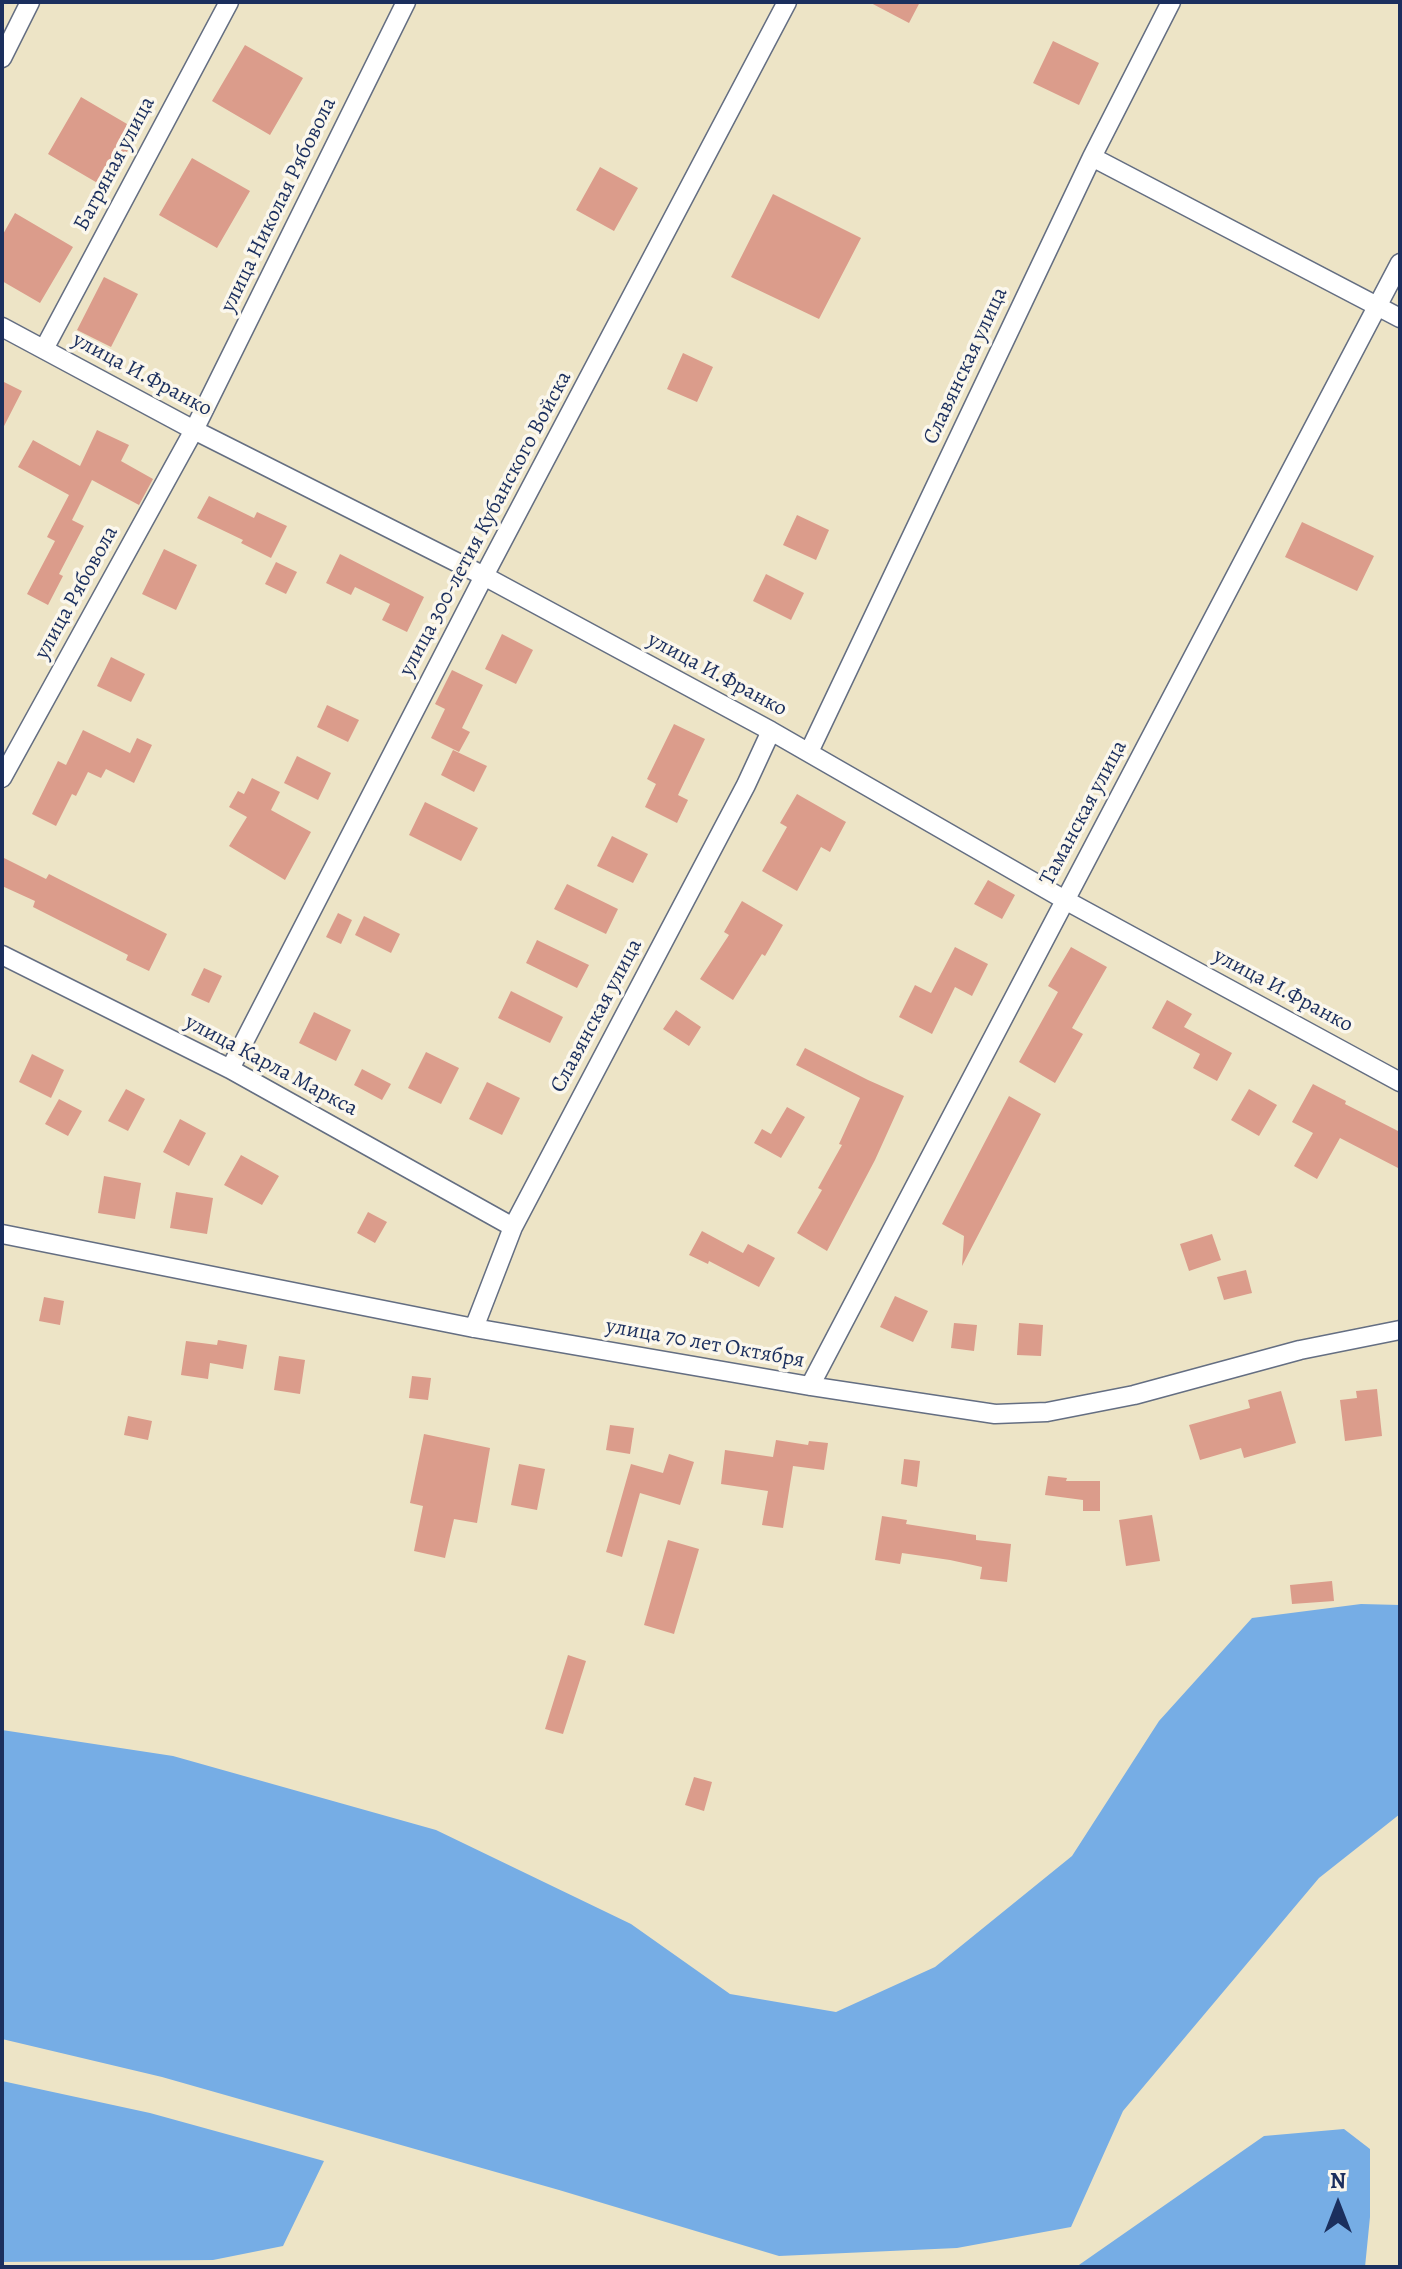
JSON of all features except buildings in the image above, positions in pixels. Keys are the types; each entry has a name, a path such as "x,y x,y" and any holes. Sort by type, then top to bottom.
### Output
{"street":[{"path":"2,58 30,2"},
{"name":"Багряная улица","path":"44,349 229,2"},
{"name":"улица Николая Рябовола","path":"194,430 406,2"},
{"name":"улица 300-летия Кубанского Войска","path":"230,1069 484,576 787,2"},
{"name":"Славянская улица","path":"809,752 1092,157 1171,2"},
{"path":"1092,157 1400,318"},
{"name":"Таманская улица","path":"810,1386 1400,263"},
{"name":"улица И.Франко","path":"2,327 194,430 484,576 809,752 1065,900 1399,1079"},
{"name":"улица Рябовола","path":"2,778 194,430"},
{"name":"Славянская улица","path":"474,1328 513,1227 746,785 771,731"},
{"name":"улица Карла Маркса","path":"2,955 230,1069 513,1227"},
{"name":"улица 70 лет Октября","path":"2,1234 474,1328 810,1386 995,1414 1047,1412 1134,1395 1300,1350 1400,1330"}],"water":[{"path":"1361,1604 1400,1605 1400,1814 1319,1878 1123,2111 1071,2227 957,2248 779,2256 162,2077 2,2039 2,1730 173,1756 436,1830 631,1924 730,1994 836,2012 935,1967 1072,1856 1159,1721 1252,1618"},
{"path":"2,2081 150,2113 324,2161 283,2246 213,2260 2,2262"},
{"path":"1344,2129 1370,2149 1370,2217 1365,2267 1076,2267 1264,2136"}]}
